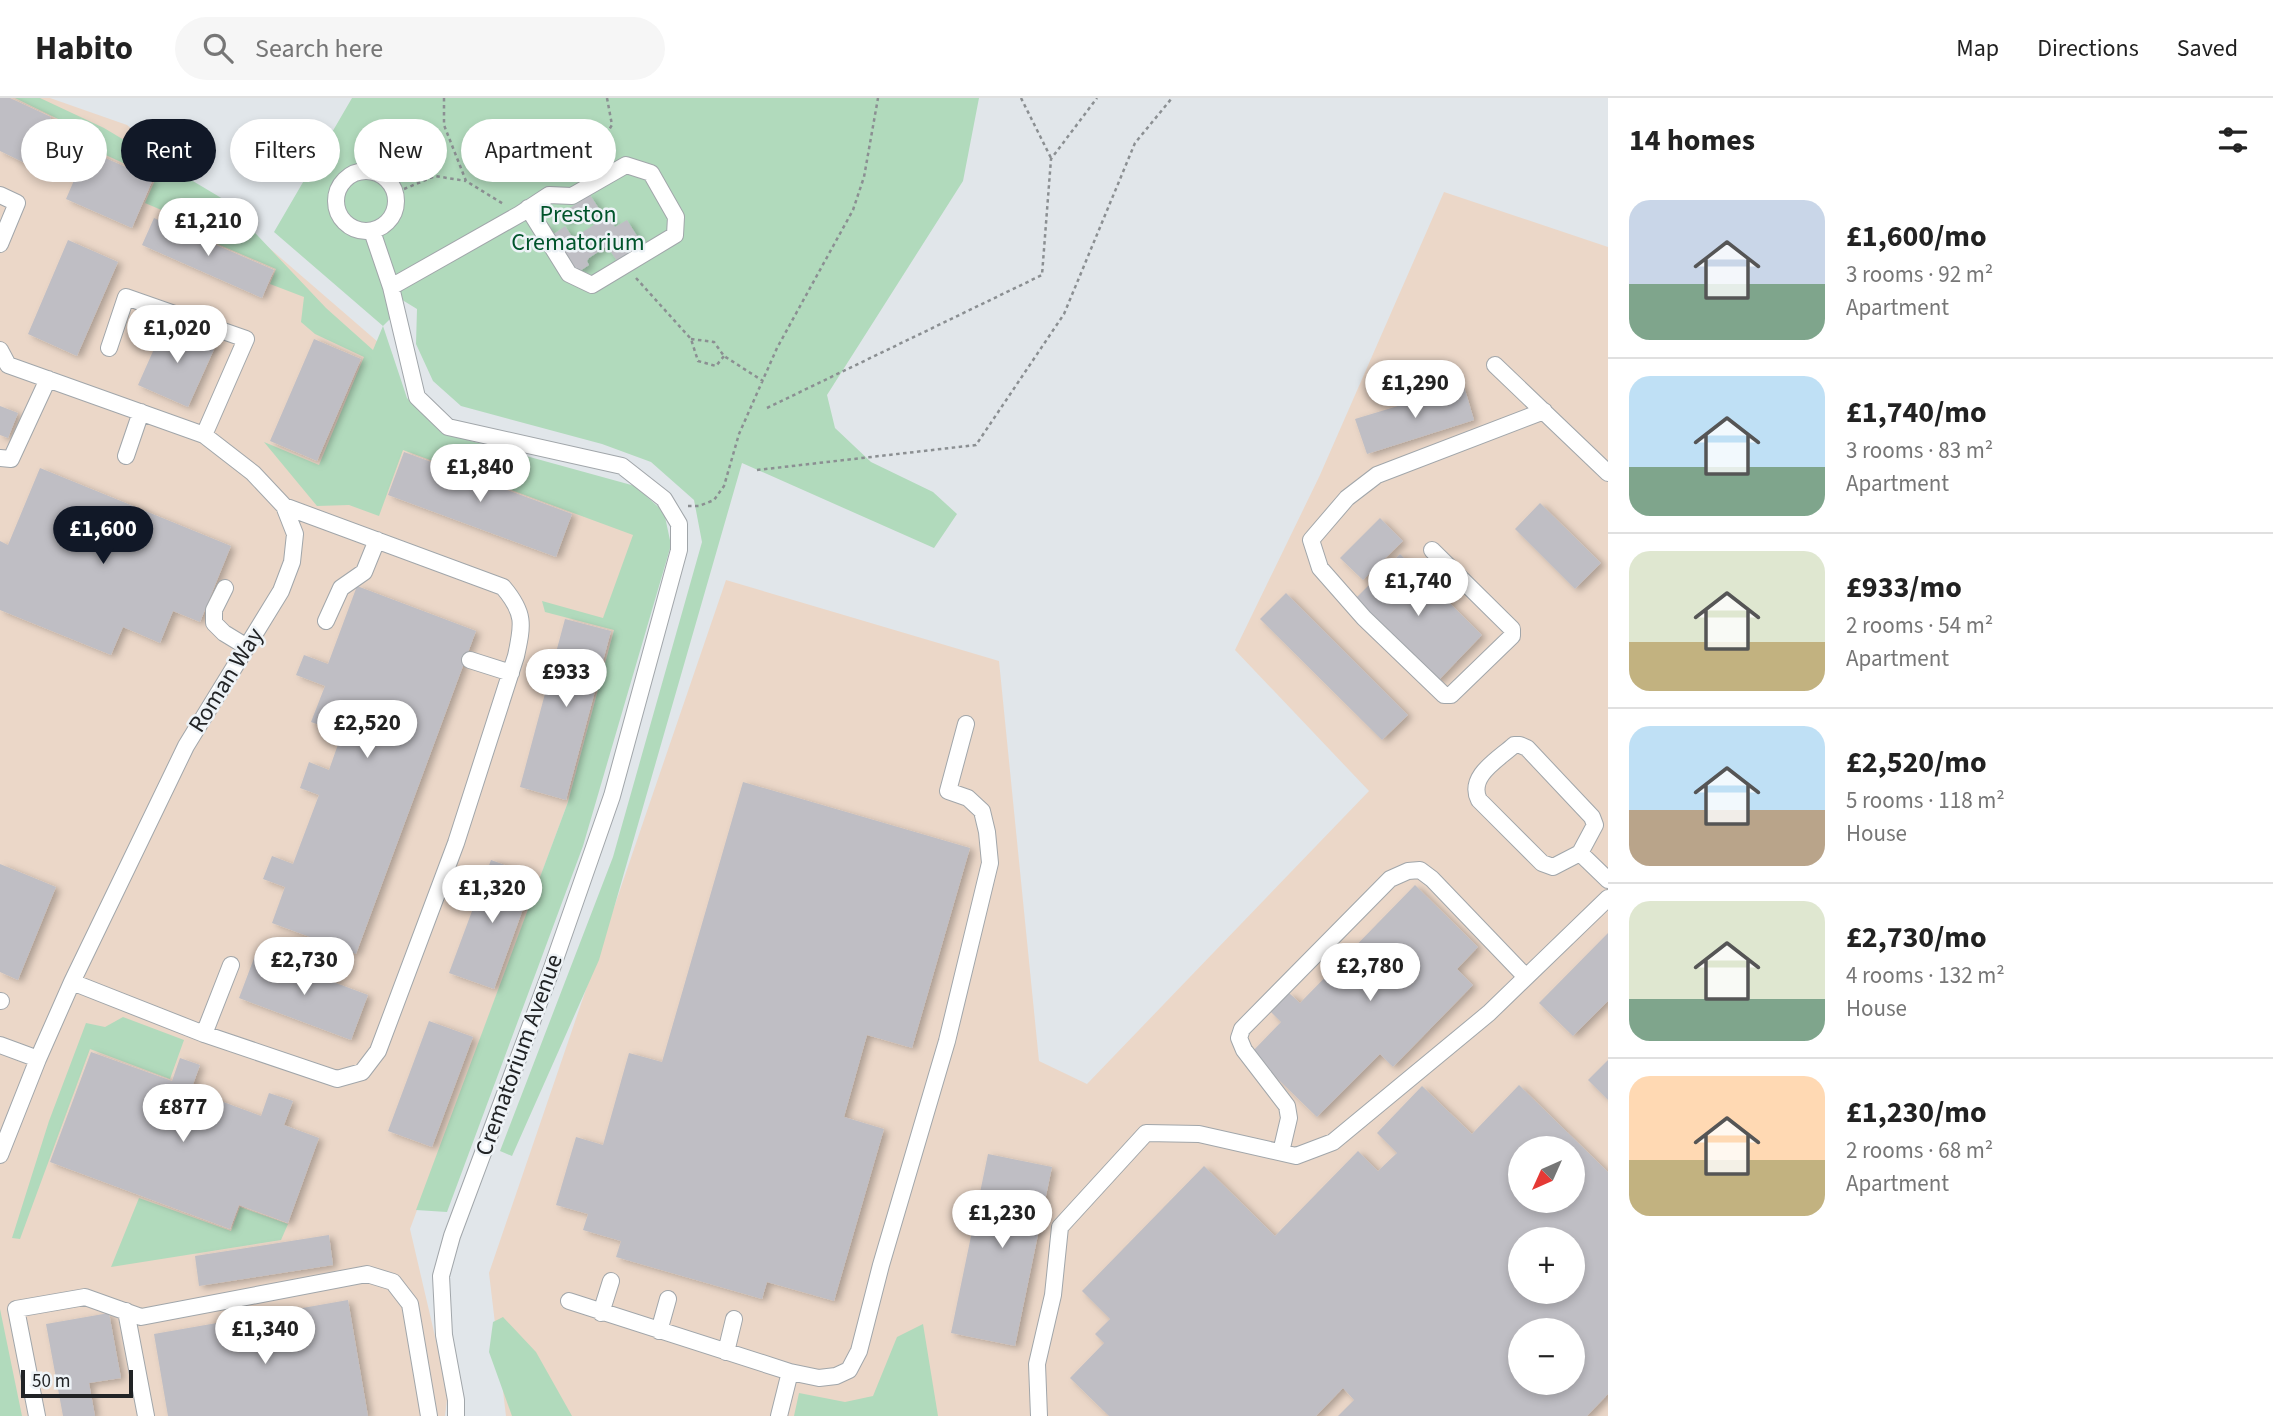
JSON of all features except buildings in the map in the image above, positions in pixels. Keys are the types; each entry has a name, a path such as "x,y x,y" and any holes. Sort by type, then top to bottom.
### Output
{"lane":[{"path":"524,211 569,274 592,285 675,235 677,217 651,173 626,165 616,171"},
{"path":"391,286 549,195 572,196 596,182"},
{"path":"0,195 17,203 0,244"},
{"path":"372,231 391,286 417,397 448,427 622,466 664,499"},
{"path":"109,348 126,298 246,339 204,435"},
{"name":"Roman Way","path":"0,351 8,365 204,435 253,473 284,506 295,534 292,562 281,591 186,746 72,982 0,1155"},
{"path":"1495,365 1608,473"},
{"path":"0,458 11,459 48,379"},
{"path":"1432,550 1512,629 1512,636 1451,695 1444,695 1364,618 1320,568 1311,540 1347,498 1377,475 1544,411"},
{"path":"126,456 141,412"},
{"name":"Crematorium Avenue","path":"456,1416 456,1400 444,1335 441,1276 452,1236 552,968 615,783 680,551 679,524 664,499"},
{"path":"72,982 204,1034 337,1079 362,1072 378,1052 442,882 511,673 522,627 520,612 503,587 284,506"},
{"path":"326,621 341,587 363,572 377,540"},
{"path":"225,588 214,610 214,623 224,633 247,647"},
{"path":"470,660 511,673"},
{"path":"569,1301 790,1372 819,1378 836,1376 849,1370 859,1351 881,1265 947,1041 989,863 987,832 982,811 968,798 948,791 966,724"},
{"path":"1514,745 1527,748 1592,817 1595,825 1580,853 1553,867 1542,863 1479,800 1475,793 1478,777 1514,745"},
{"path":"1580,853 1608,880"},
{"path":"1281,1152 1289,1118 1287,1106 1244,1050 1239,1038 1242,1029 1390,879 1408,871 1420,870 1432,879 1526,977"},
{"path":"1039,1416 1037,1364 1054,1295 1060,1227 1146,1133 1199,1134 1296,1156 1333,1142 1489,1013 1608,898"},
{"path":"204,1034 231,965"},
{"path":"0,1045 38,1059"},
{"path":"37,1416 16,1309 85,1297 141,1317 367,1274 393,1282 410,1304 429,1416"},
{"path":"601,1313 611,1281"},
{"path":"659,1331 668,1299"},
{"path":"126,1311 146,1416"},
{"path":"726,1352 734,1319"},
{"path":"779,1416 790,1372"}],"path":[{"path":"444,98 444,125 461,168"},
{"path":"607,98 611,119"},
{"path":"664,499 685,506 699,506 714,500 724,486 739,433 777,348 853,210 864,177 878,98"},
{"path":"767,408 1042,275 1051,159 1021,98"},
{"path":"1051,159 1097,98"},
{"path":"757,470 975,445 1064,314 1135,143 1172,98"},
{"path":"404,189 435,176 461,180"},
{"path":"468,182 524,211"},
{"path":"625,265 691,339 698,361 716,366 724,356"},
{"path":"691,339 714,342 724,356 762,381"}],"shaded area":[{"path":"0,98 50,98 121,123 121,182 193,182 393,355 373,409 651,535 614,630 568,802 410,1229 448,1392 445,1416 0,1416"},
{"path":"1444,192 1608,247 1608,1416 506,1416 489,1273 726,580 999,661 1039,1061 1087,1084 1369,791 1235,650 1320,475"}],"green space":[{"path":"15,98 40,98 85,119 58,119"},
{"name":"Preston Crematorium","path":"352,98 979,98 963,181 827,395 835,428 871,462 933,492 957,514 934,548 742,463 599,960 512,1156 500,1151 613,857 702,542 694,500 651,462 602,444 461,406 433,381 416,344 417,309 386,290 391,318 383,326 274,232 303,182 340,182 340,119"},
{"path":"107,130 121,138 121,162 107,156"},
{"path":"154,182 195,182 223,199 326,308 373,350 383,326 407,398 442,433 635,486 664,512 671,545 583,846 447,1212 416,1210 568,802 614,630 545,612 542,601 603,618 633,535 403,450 379,516 349,505 317,506 264,442 319,465 364,357 315,334 301,322 304,297 270,284 276,269 215,243 220,235 145,203"},
{"path":"123,1017 184,1040 170,1079 90,1049 20,1239 12,1238 49,1121 86,1023 105,1027"},
{"path":"139,1198 231,1231 240,1207 288,1224 281,1240 111,1267"},
{"path":"0,1309 22,1416 0,1416"},
{"path":"503,1317 536,1352 572,1416 512,1416 489,1352 493,1322"},
{"path":"923,1324 938,1416 794,1416 799,1393 845,1402 873,1396 897,1337"}]}
